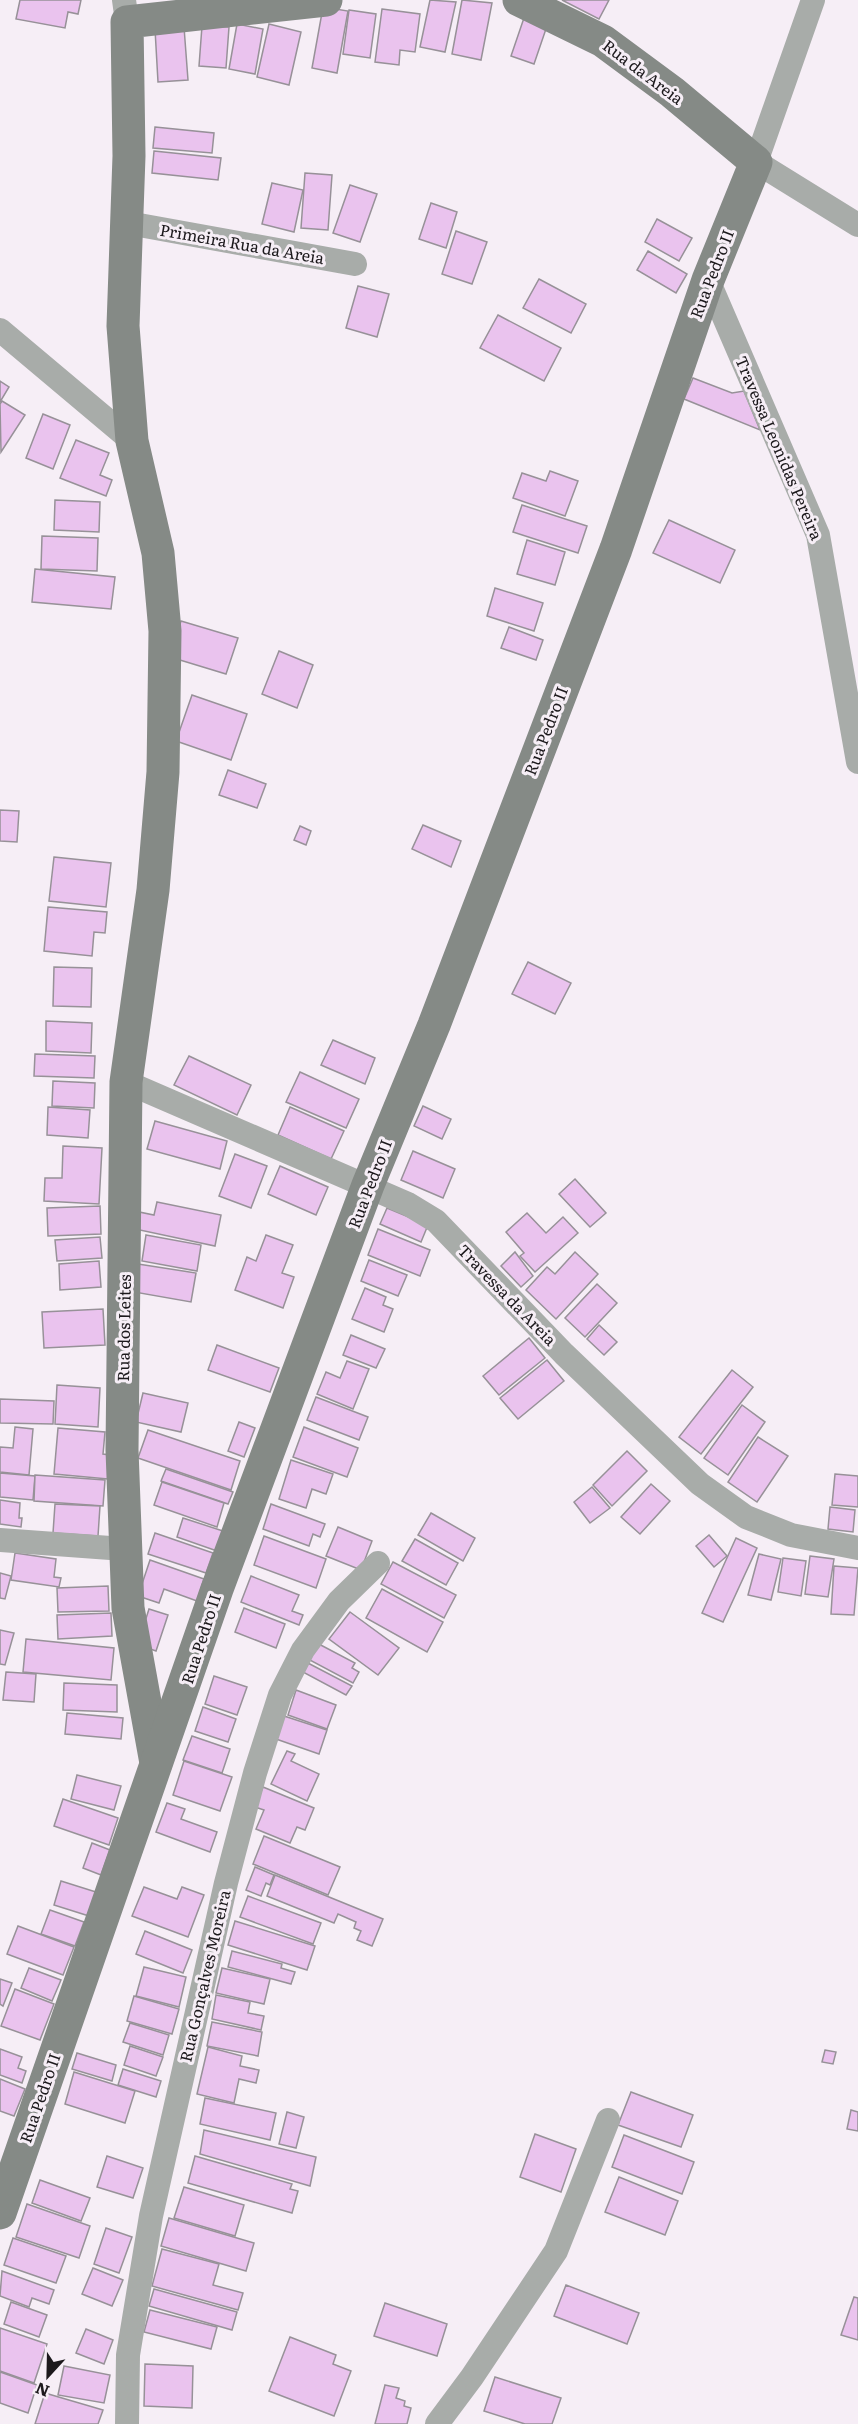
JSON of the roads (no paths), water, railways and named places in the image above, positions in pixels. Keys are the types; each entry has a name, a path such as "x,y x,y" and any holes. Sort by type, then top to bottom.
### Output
{"street":[{"path":"126,11 326,0"},
{"name":"Rua da Areia","path":"519,0 603,41 672,92 756,162"},
{"path":"813,0 756,162 858,225"},
{"name":"Rua dos Leites","path":"126,11 128,223 123,326 132,441 158,553 165,631 163,772 153,890 126,1082 122,1450 128,1608 157,1765"},
{"name":"Rua Pedro II","path":"0,2212 222,1578 368,1185 434,1025 616,549 708,280 756,162"},
{"name":"Primeira Rua da Areia","path":"128,223 355,264"},
{"name":"Travessa Leonidas Pereira","path":"708,280 818,535 858,762"},
{"path":"0,330 132,441"},
{"name":"Travessa da Areia","path":"126,1082 368,1185 408,1204 436,1221 564,1354 700,1484 746,1517 792,1535 858,1548"},
{"path":"0,1540 124,1549"},
{"name":"Rua Gonçalves Moreira","path":"133,2423 128,2355 151,2216 226,1883 255,1773 280,1695 303,1650 339,1601 378,1563"},
{"path":"437,2424 472,2377 556,2251 608,2120"}]}
